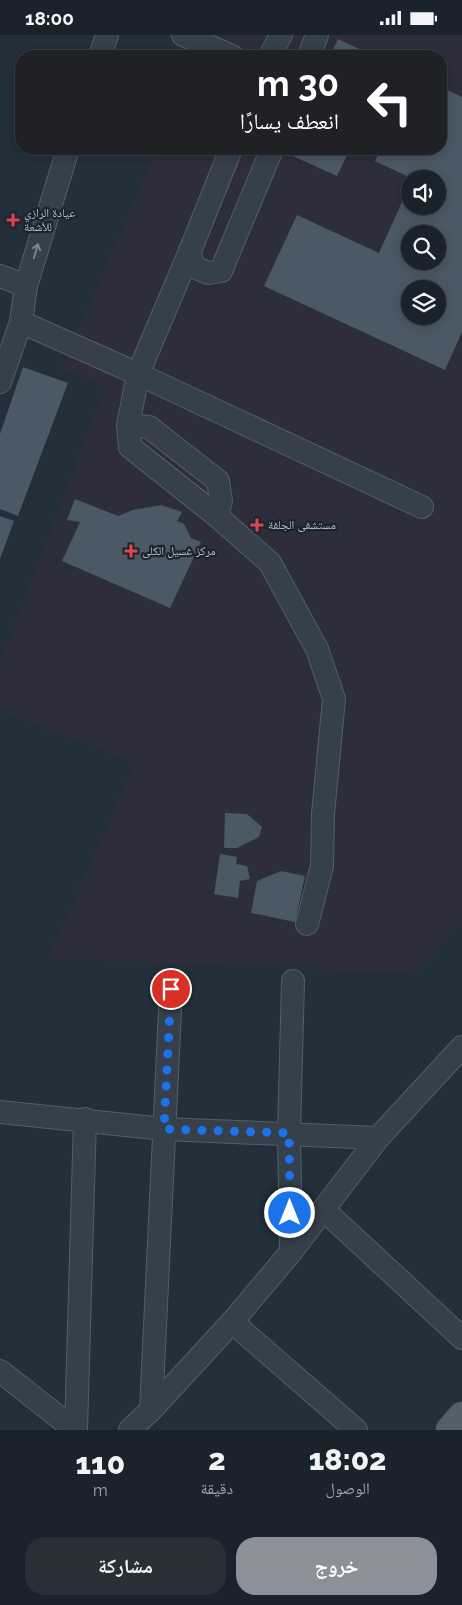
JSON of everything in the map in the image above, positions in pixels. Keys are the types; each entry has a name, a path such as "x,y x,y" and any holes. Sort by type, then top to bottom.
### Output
{"main road":[{"path":"450,1430 462,1416"}],"street":[{"path":"102,50 107,35"},
{"path":"183,35 218,50"},
{"path":"273,50 281,35"},
{"path":"311,50 317,35"},
{"path":"0,381 21,322 26,286 66,155"},
{"path":"229,155 138,374 128,425 130,447 217,516 270,563 317,649 334,699 323,814 322,866 307,924"},
{"path":"190,251 192,266 208,273 221,271 269,155"},
{"path":"0,276 26,286"},
{"path":"21,322 138,374 422,507"},
{"path":"291,1252 289,1133 293,981"},
{"path":"151,1410 171,989"},
{"path":"130,1430 151,1410 232,1322 291,1252 378,1138 462,1047"},
{"path":"0,1112 85,1119 164,1129 378,1138"},
{"path":"75,1430 85,1119"},
{"path":"324,1210 462,1338"},
{"path":"232,1322 356,1430"},
{"path":"0,1371 75,1430"}],"shaded area":[{"name":"مستشفى الجلفة","path":"207,35 462,35 462,922 414,974 48,958 135,763 0,711 0,663 105,387 61,369 154,155 447,155 447,50 201,50"}],"building":[{"path":"338,39 361,50 333,50"},
{"path":"447,90 462,97 462,332 445,370 264,286 297,215 379,253 401,204 401,215 446,215 446,170 401,170 401,173 375,161 378,155 447,155"},
{"path":"290,155 347,155 337,176"},
{"path":"23,367 68,383 18,516 0,509 0,434"},
{"name":"مركز غسيل الكلى","path":"75,499 118,516 133,510 161,505 182,512 177,521 184,524 191,538 201,542 170,608 62,561 80,522 67,520"},
{"path":"0,516 14,521 0,559"},
{"path":"225,813 247,814 262,827 259,837 237,848 224,848"},
{"path":"220,854 237,857 236,864 247,866 250,879 240,881 238,898 214,894"},
{"path":"281,871 305,876 295,922 251,913 257,881"}],"place":[{"name":"عيادة الرازي للأشعة","path":"13,220"},
{"name":"مستشفى الجلفة","path":"257,525"},
{"name":"مركز غسيل الكلى","path":"131,551"}],"route":[{"path":"171,989 164,1129 289,1133 290,1213"}]}
